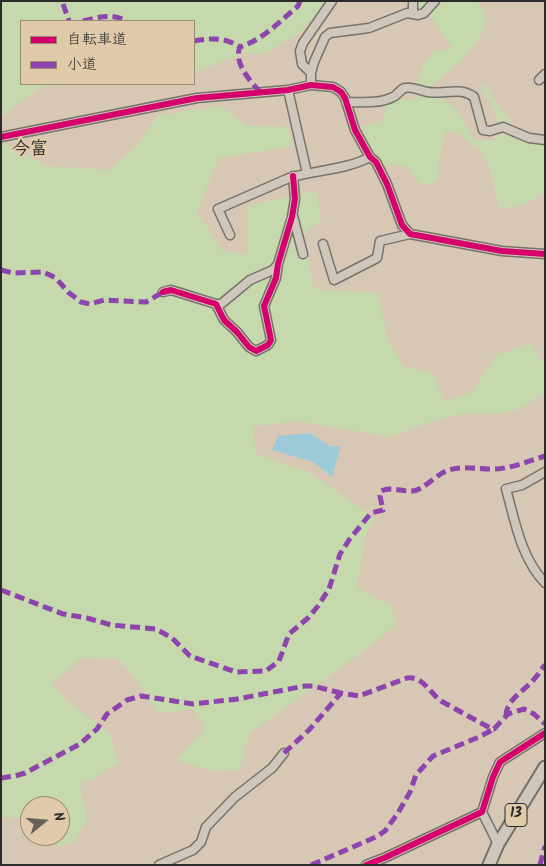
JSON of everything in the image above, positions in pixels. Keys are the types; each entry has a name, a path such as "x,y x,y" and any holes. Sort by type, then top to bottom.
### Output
{"main road":[{"name":"13","path":"489,865 498,844 545,767"}],"street":[{"path":"311,73 302,64 300,51 307,34 332,1"},
{"path":"413,1 413,14"},
{"path":"311,84 311,73 320,46 325,37 330,33 369,28 407,13 418,15 424,13 435,1"},
{"path":"1,137 197,98 288,90 311,84 333,87 341,92 355,130 370,157 376,162 387,184 402,225 410,234"},
{"path":"346,102 386,100 396,96 402,89 407,87 430,93 462,91 474,97 483,130 490,131 503,127 529,138 545,140"},
{"path":"288,90 307,173"},
{"path":"230,235 218,209 293,176 334,169 370,157"},
{"path":"216,304 224,320 256,352 262,350 271,340 264,306 276,278 292,214 295,199 293,176"},
{"path":"292,214 303,254"},
{"path":"323,244 334,280 376,258 380,241 410,234 502,251 545,254"},
{"path":"163,292 171,290 221,304 250,280 273,270 278,264"},
{"path":"545,472 522,485 506,489 524,550 534,572 545,583"},
{"path":"498,844 482,812 493,777 500,762 545,734"},
{"path":"159,865 193,850 201,842 206,827 229,803 272,768 284,753"},
{"path":"366,865 482,812"}],"green space":[{"path":"1,1 329,1 298,34 264,54 243,53 195,73 195,20 20,20 20,85 64,85 41,87 1,117"},
{"path":"406,1 477,1 485,18 480,36 465,56 431,87 457,110 475,140 494,141 503,133 494,111 481,90 482,82 509,119 519,138 545,144 545,193 520,206 500,209 489,165 482,151 454,130 445,132 439,158 438,178 430,185 419,183 408,166 383,165 373,155 361,127 384,120 385,106 390,103 418,99 418,82 423,65 436,50 453,49 431,16 409,10"},
{"path":"222,106 246,126 288,127 292,146 219,158 197,212 222,251 248,255 247,205 317,191 321,220 304,232 313,289 378,293 388,340 404,367 432,373 444,402 472,392 495,356 530,343 545,365 545,394 515,410 494,414 463,414 433,421 387,438 374,434 297,421 253,426 256,454 310,473 376,519 365,536 357,587 378,600 390,604 397,624 361,653 249,734 239,770 211,771 177,760 205,728 194,709 159,713 136,679 118,659 81,658 52,683 64,698 110,734 119,762 91,780 80,784 87,820 73,842 70,843 70,796 20,796 20,818 1,817 1,142 47,166 109,170 136,147 158,115"}],"water":[{"path":"309,433 330,446 341,446 332,477 313,462 272,450 278,436"}],"marked path":[{"path":"260,92 247,77 241,65 238,53 240,47 249,44 271,30 298,6 300,1"},
{"path":"63,4 69,20"},
{"path":"87,20 111,16 124,20"},
{"path":"195,41 218,39 229,41 240,47"},
{"path":"1,270 13,273 43,272 56,278 68,292 81,302 90,304 104,300 146,302 163,292"},
{"path":"1,590 63,614 111,625 156,629 172,638 190,656 236,672 266,671 279,661 289,634 308,618 329,589 340,554 349,540 371,513 383,510 380,496 381,491 389,489 416,490 449,470 460,468 502,468 545,456"},
{"path":"506,716 509,705 545,665"},
{"path":"284,753 309,730 341,693 359,696 407,678 417,679 422,682 441,701 490,728 494,729 508,714 524,709 534,714 545,724"},
{"path":"1,778 25,773 80,744 97,729 107,714 127,700 141,696 193,704 237,699 305,686 313,686 341,693"},
{"path":"311,865 376,837 385,831 410,792 416,775 433,756 494,729"},
{"path":"540,865 545,846"}],"cycle path":[{"path":"1,137 197,98 288,90 311,85 333,87 341,92 345,98 355,130 370,157 376,162 387,184 402,225 410,234 502,251 545,254"},
{"path":"163,292 171,290 216,304 224,320 249,347 256,351 268,345 271,340 264,306 276,278 278,264 292,217 295,199 293,176"},
{"path":"366,865 482,812 493,777 500,762 545,733"}],"district":[{"name":"今富","path":"30,151"}]}
